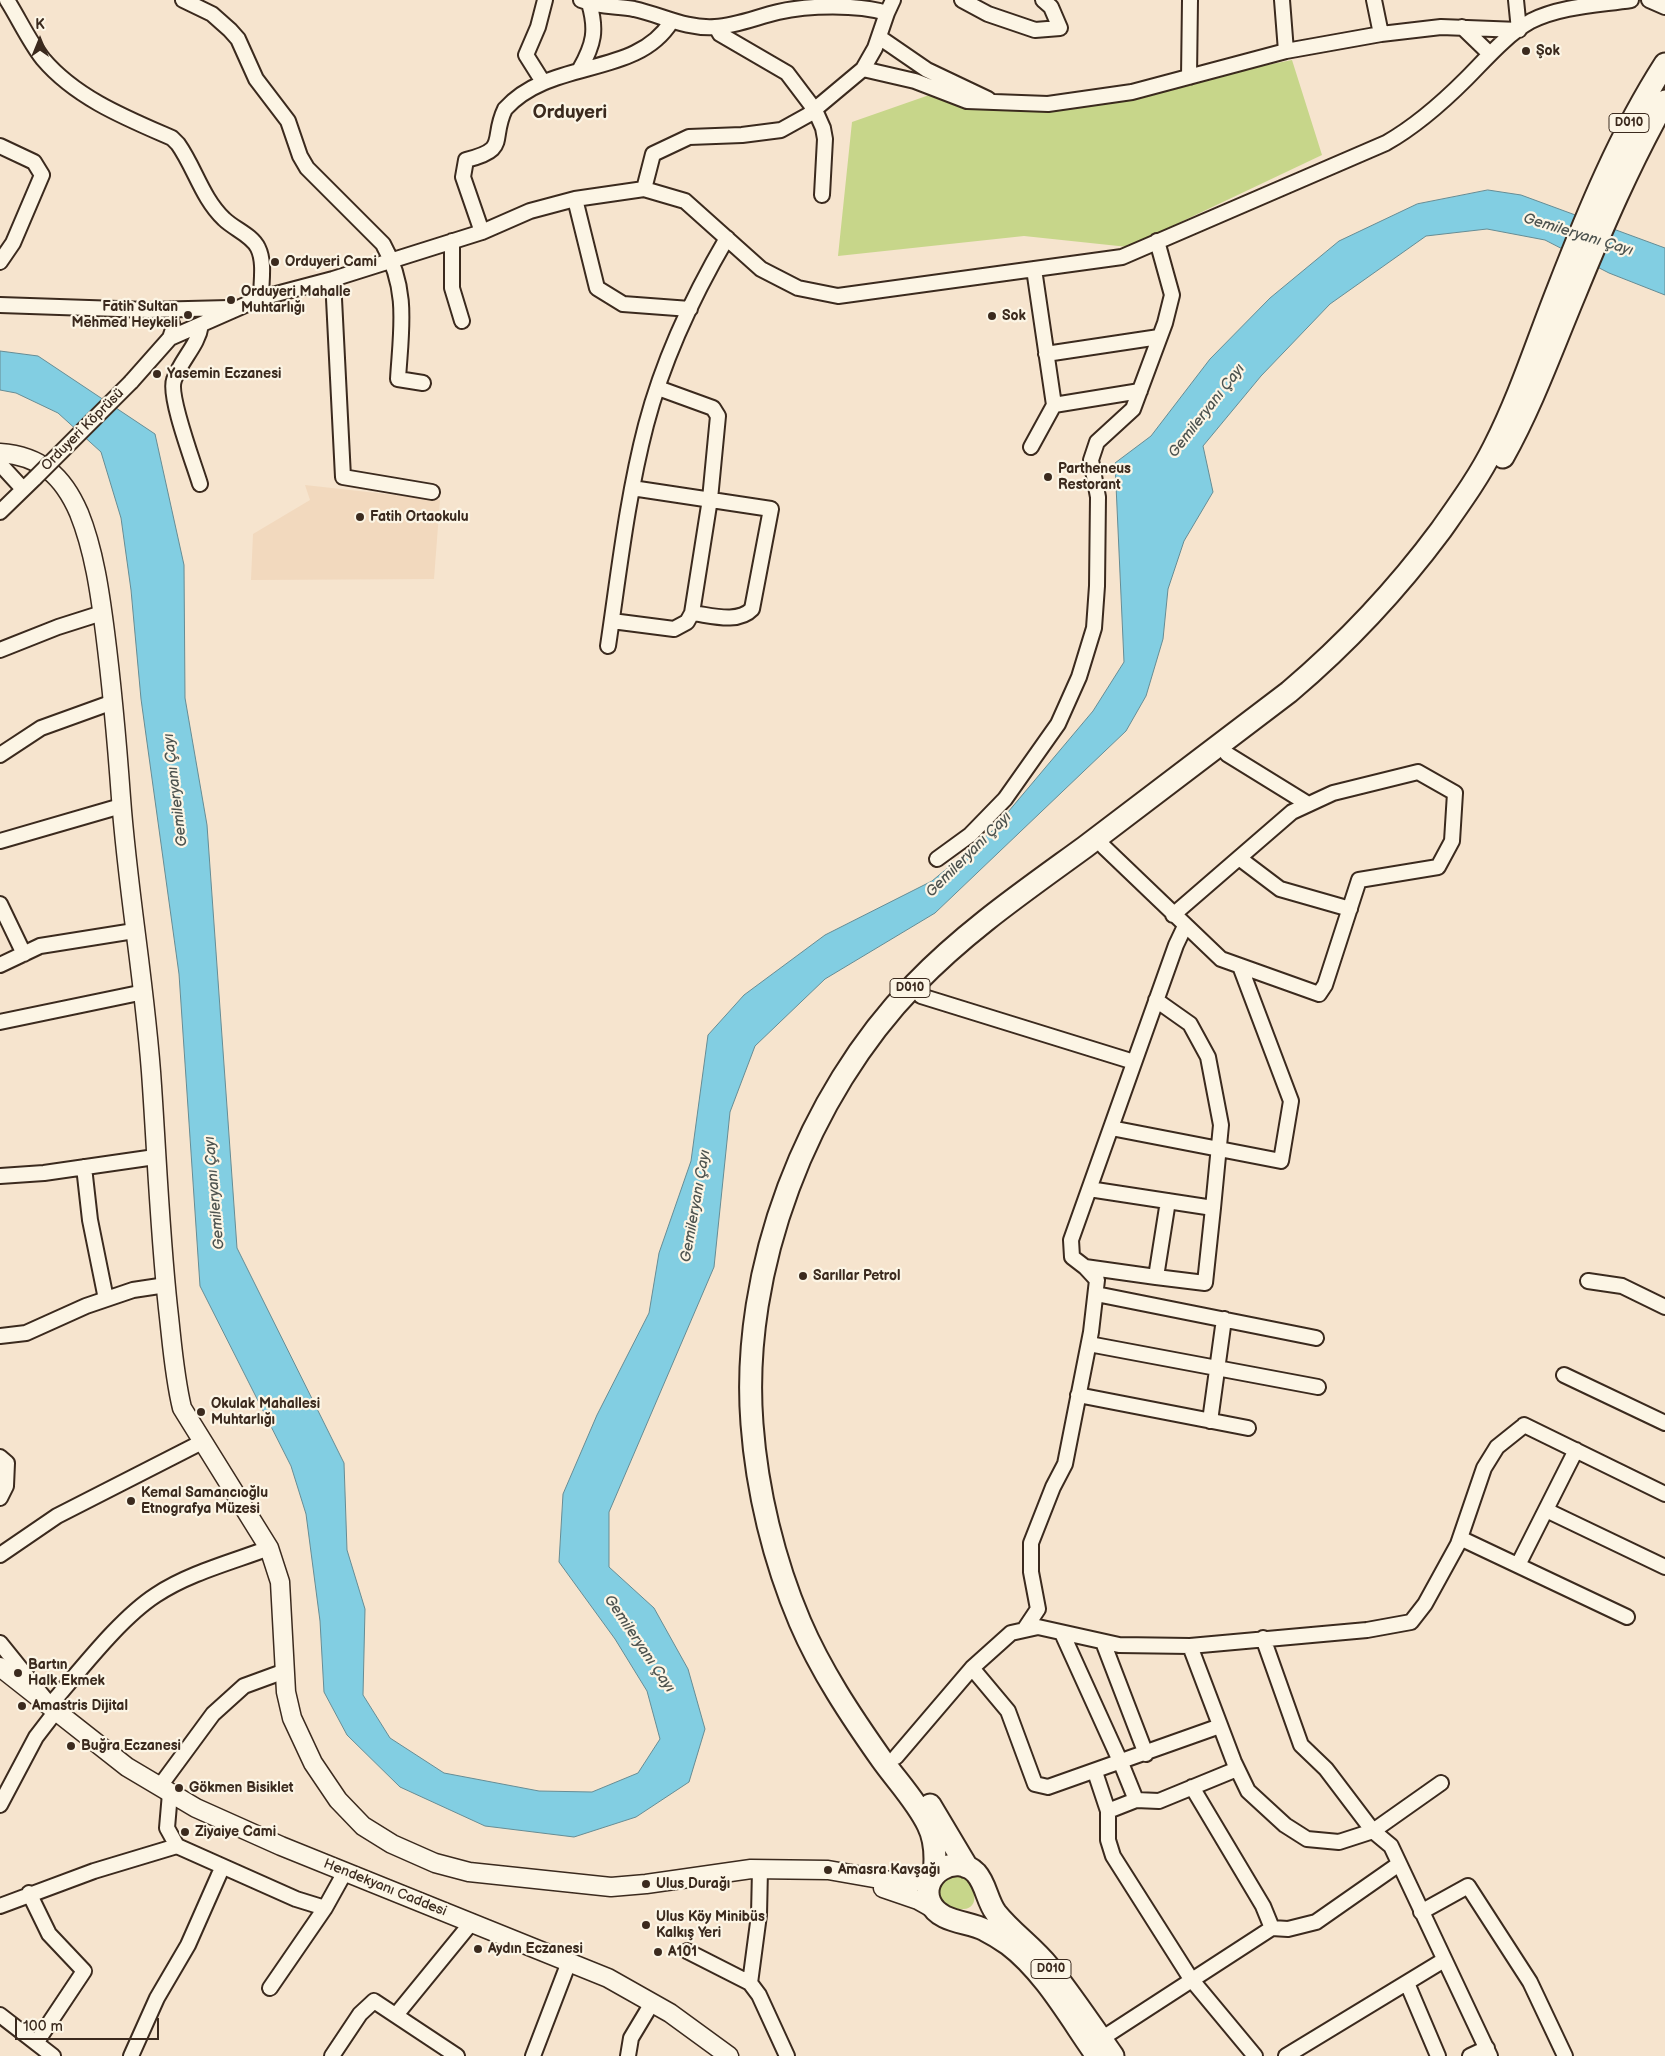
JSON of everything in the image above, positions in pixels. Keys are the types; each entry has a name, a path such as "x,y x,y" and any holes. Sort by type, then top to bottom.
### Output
{"highway":[{"name":"D010","path":"934,1875 936,1859 929,1826 826,1676 800,1621 775,1553 762,1488 752,1424 752,1368 766,1266 794,1171 814,1128 855,1059 914,985 952,949 1001,908 1289,692 1329,658 1377,610 1417,562 1475,481 1494,447 1532,361 1566,292 1610,189 1629,124 1665,64"},
{"name":"D010","path":"1610,189 1665,101"},
{"name":"D010","path":"967,1867 936,1814 837,1667 807,1601 786,1545 773,1486 767,1435 767,1343 775,1281 786,1236 813,1159 846,1099 874,1055 921,996 953,964 1288,707 1358,648 1416,582 1478,501 1517,432 1546,369 1566,292"},
{"path":"949,1866 967,1867 980,1879 983,1888 980,1906 974,1913 957,1920 940,1915 934,1909 928,1892 934,1875 949,1866"},
{"name":"D010","path":"983,1888 994,1910 1048,1966 1099,2047"},
{"name":"D010","path":"957,1920 985,1930 1008,1944 1035,1969 1099,2047 1113,2056"}],"main road":[{"path":"0,453 19,454 35,460 50,470 68,493 79,514 88,542 102,613 114,702 121,806 134,931 144,992 155,1156 176,1386 182,1408 269,1548 280,1582 286,1692 292,1718 313,1763 338,1800 363,1826 392,1844 435,1863 469,1872 611,1887 760,1869 785,1868 828,1870 890,1883 917,1881 934,1875"},
{"name":"Hendekyanı Caddesi","path":"0,1667 127,1767 196,1808 345,1872 608,1978 670,2013 729,2056"},
{"path":"785,1868 853,1880 892,1890 934,1909"}],"street":[{"path":"8,0 33,44 56,73 109,109 172,138 178,144 211,204 224,219 248,237 258,249 261,256 261,298"},
{"path":"183,0 212,14 230,30 240,44 256,79 288,122 298,151 307,168 372,233 391,260 400,283 402,316 398,378 423,383"},
{"path":"543,82 526,55 545,0"},
{"path":"962,0 988,14 1035,30 1060,28 1051,7 1043,0"},
{"path":"1189,77 1190,0"},
{"path":"1282,0 1286,51"},
{"path":"1374,0 1381,34"},
{"path":"1516,0 1519,30"},
{"path":"170,338 261,298 333,279 482,232 530,211 575,199 644,189 685,201 761,269 798,288 838,296 1122,257 1376,147 1403,133 1434,110 1490,54 1530,22 1554,12 1631,0"},
{"path":"1649,0 1665,7"},
{"path":"580,69 590,51 593,36 594,21 585,2"},
{"path":"585,2 634,10 671,22 700,28 716,27 799,9 890,6 879,37 863,69 815,110 781,130 742,135 689,137 653,154 644,189"},
{"path":"482,232 463,178 466,160 490,152 497,142 505,108 543,82 642,51 658,39 671,22"},
{"path":"716,27 720,34 787,73 815,110 823,128 825,139 822,195"},
{"path":"1462,27 1490,54"},
{"path":"863,69 907,79 967,101 1000,104 1079,101 1132,92 1286,51 1381,34 1420,28 1462,27 1519,30"},
{"path":"879,37 927,70 1000,104"},
{"path":"0,146 34,162 42,175 13,243 0,262"},
{"path":"575,199 597,288 623,304 690,309"},
{"path":"608,646 632,488 646,424 673,346 726,238"},
{"path":"452,241 452,288 462,321"},
{"path":"937,859 970,835 1005,799 1058,724 1079,677 1094,628 1098,586 1098,497 1091,460 1097,442 1133,409 1160,337 1172,295 1157,241"},
{"path":"1032,447 1054,405 1034,269"},
{"path":"333,279 343,477 432,492"},
{"path":"0,305 148,310 235,308"},
{"path":"148,310 161,312 176,326 195,327"},
{"path":"170,338 173,329 172,323"},
{"path":"195,327 199,338 186,356 173,382 179,417 200,484"},
{"path":"1046,354 1160,337"},
{"name":"Orduyeri Köprüsü","path":"0,512 131,382 170,338"},
{"path":"612,621 674,629 684,625 692,613 710,499 718,416 717,411 713,408 658,388"},
{"path":"1054,405 1140,392"},
{"path":"0,464 22,489"},
{"path":"632,488 771,509 752,609 745,615 735,618 692,613"},
{"path":"0,650 58,627 102,613"},
{"path":"0,755 41,728 114,702"},
{"path":"1227,754 1308,804"},
{"path":"1104,847 1173,915 1220,959 1319,994 1325,985 1359,880 1438,866 1452,841 1455,794 1418,772 1332,793 1292,812 1173,915"},
{"path":"0,841 121,806"},
{"path":"1239,858 1280,889 1350,909"},
{"path":"0,904 24,954"},
{"path":"1024,1630 1038,1609 1032,1572 1031,1544 1053,1486 1065,1464 1089,1344 1096,1294 1097,1280 1086,1267 1072,1256 1071,1240 1156,1000 1185,926"},
{"path":"0,965 40,946 134,931"},
{"path":"1111,1128 1281,1161 1290,1101 1240,966"},
{"path":"0,1022 144,992"},
{"path":"921,996 1134,1062"},
{"path":"1086,1267 1205,1283 1221,1125 1208,1057 1190,1024 1156,1000"},
{"path":"0,1176 84,1167 155,1156"},
{"path":"84,1167 90,1220 106,1299"},
{"path":"1089,1189 1213,1208"},
{"path":"1156,1277 1168,1201"},
{"path":"1588,1281 1622,1286 1665,1307"},
{"path":"0,1336 26,1333 86,1306 133,1290 166,1285"},
{"path":"1096,1294 1316,1338"},
{"path":"1210,1421 1224,1319"},
{"path":"1089,1344 1318,1387"},
{"path":"1564,1375 1665,1423"},
{"path":"1078,1395 1248,1428"},
{"path":"896,1757 972,1668 1011,1633 1038,1628 1119,1645 1190,1646 1367,1630 1410,1622 1425,1604 1460,1538 1484,1468 1497,1447 1523,1426 1665,1494"},
{"path":"0,1555 57,1516 202,1442"},
{"path":"1518,1565 1576,1450"},
{"path":"0,1457 7,1463 6,1486 0,1498"},
{"path":"1546,1510 1665,1567"},
{"path":"1460,1538 1627,1617"},
{"path":"0,1805 53,1708 131,1616 148,1601 179,1583 269,1548"},
{"path":"1062,1633 1136,1800"},
{"path":"1262,1638 1301,1746 1326,1769 1373,1831 1391,1846 1489,2052 1470,2056"},
{"path":"1103,1642 1146,1754"},
{"path":"0,1643 53,1708"},
{"path":"1190,1646 1237,1769 1248,1791 1285,1825 1307,1839 1339,1842 1373,1831 1441,1783"},
{"path":"972,1668 1008,1711 1035,1784 1048,1787 1121,1763 1220,1726"},
{"path":"285,1671 244,1686 213,1714 165,1790 167,1828 177,1846 222,1868 325,1908"},
{"path":"1108,1811 1136,1800 1159,1800 1237,1769"},
{"path":"1095,1772 1108,1811 1108,1840 1113,1856 1191,1979 1255,2056"},
{"path":"1192,1787 1263,1906 1272,1928"},
{"path":"0,1906 142,1855 177,1846"},
{"path":"1099,2047 1191,1979 1272,1928 1288,1929 1316,1922 1399,1864"},
{"path":"131,2056 157,1998 188,1945 222,1868"},
{"path":"750,1982 759,1915 760,1869"},
{"path":"270,1988 325,1908 345,1872"},
{"path":"1421,1912 1468,1886 1530,1982 1565,2056"},
{"path":"29,1894 49,1934 84,1971 36,2043"},
{"path":"396,2014 472,1922"},
{"path":"687,1950 750,1982 759,1995 787,2056"},
{"path":"1286,2056 1444,1960"},
{"path":"533,2056 569,1962"},
{"path":"1406,1982 1438,2056"},
{"path":"332,2056 360,2014 374,2001 457,2056"},
{"path":"628,2056 630,2038 652,2003"},
{"path":"0,2014 53,2056"}],"shaded area":[{"name":"Fatih Ortaokulu","path":"305,485 440,500 434,579 251,580 253,534 310,500"}],"green space":[{"path":"1292,60 1322,155 1128,247 1024,236 838,256 852,122 935,93 969,104 1158,87"},
{"path":"949,1873 968,1876 974,1894 972,1906 961,1909 942,1905 937,1887"}],"water":[{"name":"Gemileryanı Çayı","path":"1488,190 1521,195 1665,248 1665,295 1609,273 1545,240 1487,229 1426,236 1330,304 1261,376 1203,446 1213,492 1184,541 1168,589 1163,639 1146,696 1126,731 935,913 825,979 755,1046 730,1112 714,1267 609,1512 609,1567 654,1608 688,1669 705,1729 689,1782 636,1817 574,1837 485,1826 400,1787 347,1735 324,1692 320,1621 306,1514 291,1466 200,1286 179,974 141,699 131,590 121,518 101,452 58,413 16,393 0,390 0,351 38,356 155,434 184,565 185,698 207,825 237,1248 344,1463 347,1550 365,1609 363,1695 390,1738 444,1773 539,1791 592,1792 638,1773 660,1739 647,1691 615,1639 559,1562 563,1494 597,1415 649,1313 659,1253 691,1161 708,1035 744,995 825,935 932,881 992,831 1093,711 1124,662 1115,463 1151,436 1210,359 1270,298 1339,241 1417,204"}],"place":[{"name":"Şok","path":"1526,51"},
{"name":"Orduyeri Cami","path":"275,262"},
{"name":"Orduyeri Mahalle Muhtarlığı","path":"231,300"},
{"name":"Fatih Sultan Mehmed Heykeli","path":"188,315"},
{"name":"Sok","path":"992,316"},
{"name":"Yasemin Eczanesi","path":"157,374"},
{"name":"Partheneus Restorant","path":"1048,477"},
{"name":"Fatih Ortaokulu","path":"360,517"},
{"name":"Sarıllar Petrol","path":"803,1276"},
{"name":"Okulak Mahallesi Muhtarlığı","path":"201,1412"},
{"name":"Kemal Samancıoğlu Etnografya Müzesi","path":"131,1501"},
{"name":"Bartın Halk Ekmek","path":"18,1673"},
{"name":"Amastris Dijital","path":"22,1706"},
{"name":"Buğra Eczanesi","path":"71,1746"},
{"name":"Gökmen Bisiklet","path":"179,1788"},
{"name":"Ziyaiye Cami","path":"185,1832"},
{"name":"Amasra Kavşağı","path":"828,1870"},
{"name":"Ulus Durağı","path":"646,1884"},
{"name":"Ulus Köy Minibüs Kalkış Yeri","path":"646,1925"},
{"name":"Aydın Eczanesi","path":"478,1949"},
{"name":"A101","path":"658,1952"}],"district":[{"name":"Orduyeri","path":"570,113"}]}
